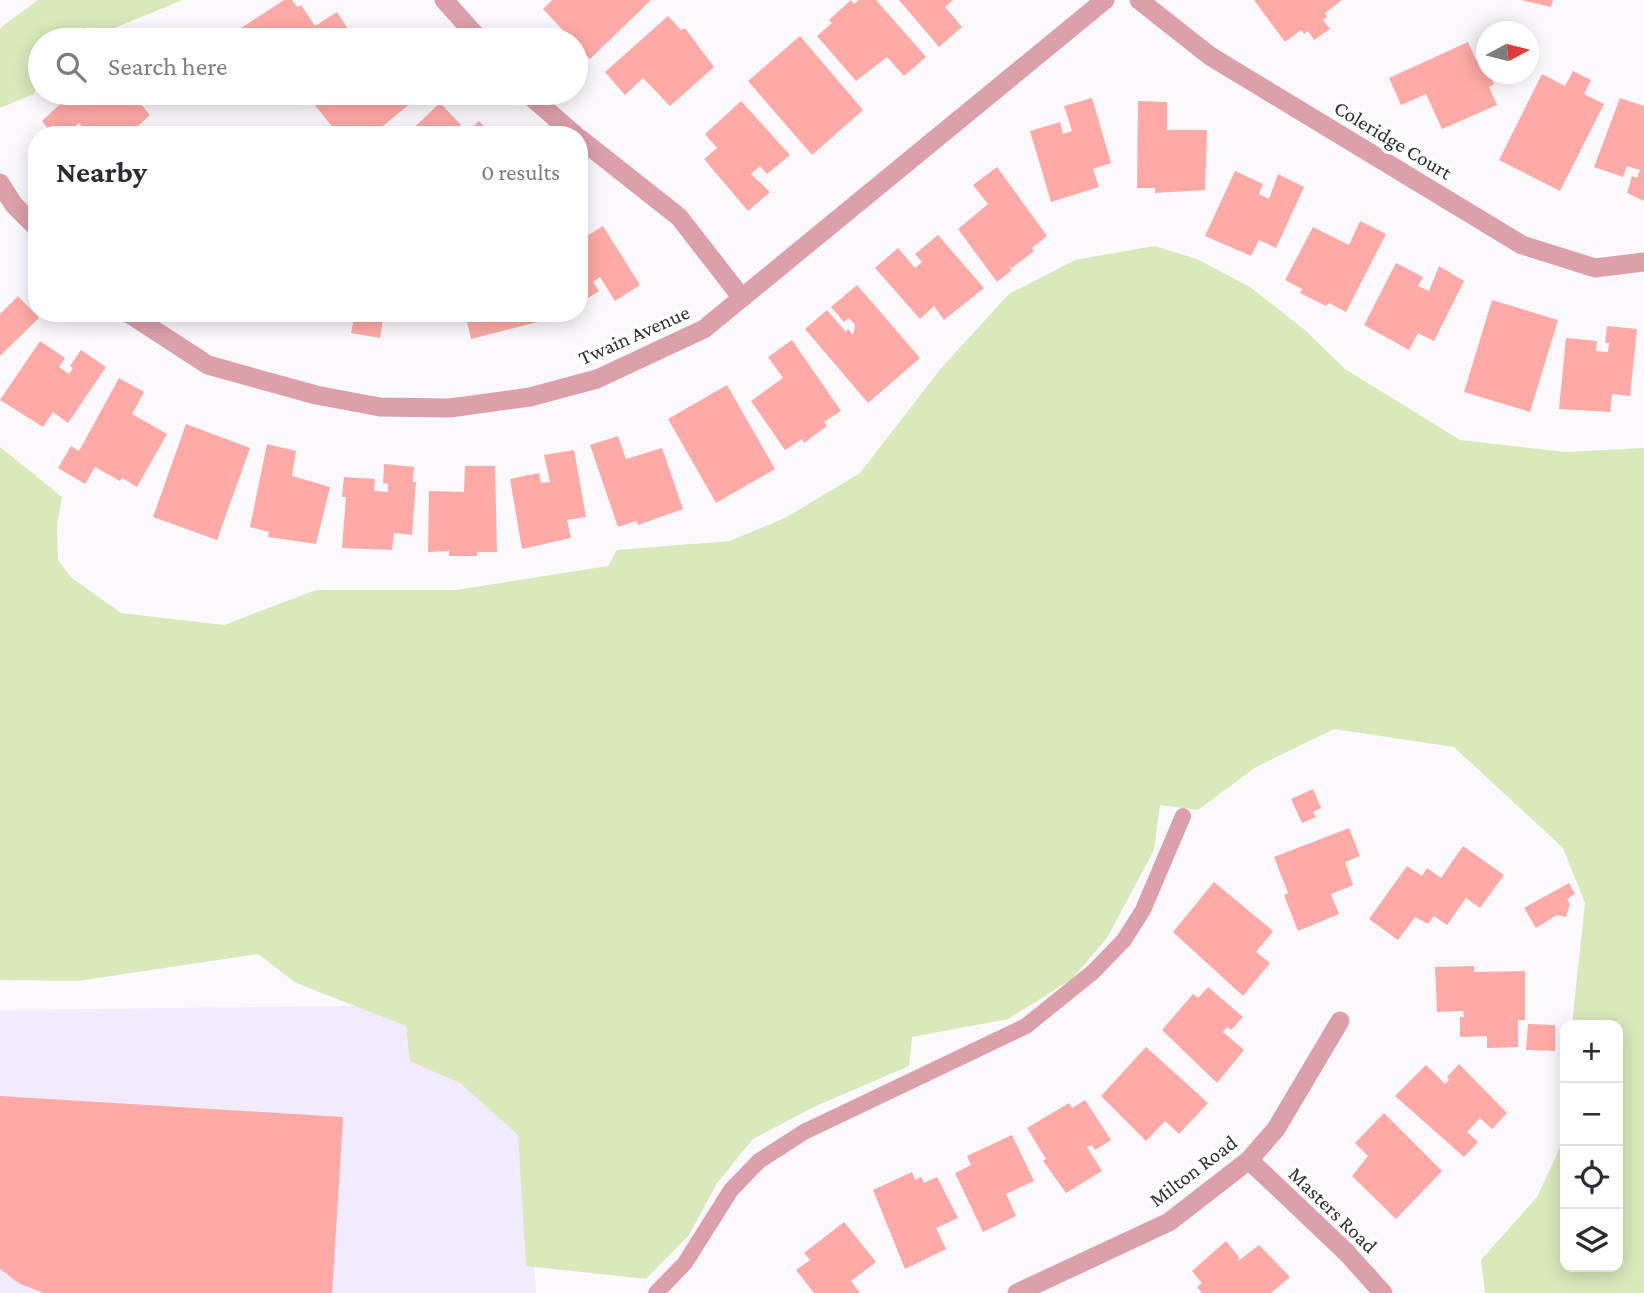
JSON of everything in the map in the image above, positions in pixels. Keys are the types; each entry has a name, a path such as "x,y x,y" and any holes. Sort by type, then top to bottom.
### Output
{"street":[{"path":"444,0 469,28"},
{"name":"Twain Avenue","path":"142,322 208,365 316,395 380,407 450,408 530,397 597,379 704,329 1105,0"},
{"name":"Coleridge Court","path":"1139,0 1210,56 1522,245 1595,268 1644,262"},
{"path":"541,105 565,126"},
{"path":"588,145 679,217 743,298"},
{"path":"0,183 14,205 28,220"},
{"name":"Milton Road","path":"1017,1293 1169,1222 1249,1160 1276,1129 1340,1021"},
{"name":"Masters Road","path":"1249,1160 1346,1252 1383,1293"}],"lane":[{"path":"656,1293 684,1263 731,1190 759,1161 804,1132 1027,1026 1093,972 1124,940 1143,910 1183,816"}],"shaded area":[{"path":"515,1004 536,1293 0,1293 0,1010"}],"green space":[{"path":"38,0 183,0 114,28 28,28 28,96 0,108 0,28"},
{"path":"1154,246 1197,259 1250,287 1305,330 1345,369 1460,440 1565,452 1644,448 1644,1293 1485,1293 1481,1260 1537,1197 1560,1148 1560,1272 1623,1272 1623,1020 1573,1020 1585,903 1563,848 1454,747 1334,729 1256,767 1198,810 1160,805 1154,850 1107,938 1072,979 1008,1019 912,1037 909,1066 816,1106 753,1139 717,1183 689,1235 646,1279 526,1266 518,1135 460,1083 410,1061 406,1026 296,983 258,954 78,981 0,980 0,447 62,497 57,525 58,560 72,578 121,613 224,625 316,590 456,590 608,566 617,550 730,541 785,518 860,473 942,367 1009,294 1075,260"}],"building":[{"path":"284,0 292,0 297,7 301,5 315,26 337,12 347,28 241,28"},
{"path":"552,0 651,0 590,59 588,28 561,28 543,9"},
{"path":"851,0 854,4 859,0 876,0 926,57 904,76 887,57 856,81 817,36 832,23 829,20"},
{"path":"899,0 953,0 945,7 962,27 939,47"},
{"path":"1254,0 1342,0 1325,13 1327,17 1323,20 1330,29 1314,40 1308,31 1304,34 1301,30 1285,42"},
{"path":"1521,0 1553,0 1551,7"},
{"path":"668,16 681,30 685,28 714,67 670,106 643,78 625,95 605,72"},
{"path":"800,36 863,110 812,155 748,81"},
{"path":"1468,42 1476,60 1476,84 1494,84 1489,87 1497,105 1442,129 1426,94 1401,105 1389,78"},
{"path":"1573,71 1591,80 1584,94 1604,104 1560,191 1499,160 1542,74 1565,86"},
{"path":"1092,98 1111,163 1093,169 1099,187 1051,202 1030,131 1060,122 1063,134 1072,131 1064,106"},
{"path":"1620,98 1644,106 1644,201 1627,193 1632,176 1637,178 1640,170 1627,166 1623,177 1594,167"},
{"path":"741,101 790,155 767,174 760,166 751,174 770,192 748,211 704,159 717,148 705,134"},
{"path":"1138,101 1167,102 1167,130 1207,130 1205,190 1155,193 1155,188 1137,188"},
{"path":"59,105 141,105 150,115 138,126 82,126 79,123 76,126 46,126 42,121"},
{"path":"315,105 408,105 383,126 332,126"},
{"path":"438,105 442,105 461,125 460,126 416,126"},
{"path":"997,167 1047,236 1032,248 1034,251 1012,268 1008,266 1012,270 997,282 958,229 988,204 973,185"},
{"path":"1235,171 1263,184 1259,194 1269,199 1278,174 1304,187 1276,248 1259,240 1251,256 1205,236"},
{"path":"1360,221 1386,234 1346,312 1300,293 1302,289 1285,280 1313,227 1349,245"},
{"path":"603,226 640,285 615,301 600,277 593,282 599,291 588,298 588,235"},
{"path":"938,235 984,288 944,320 934,306 920,319 875,268 898,248 915,268 922,262 915,254"},
{"path":"1396,263 1423,277 1418,286 1429,291 1439,266 1464,281 1434,341 1418,333 1409,350 1364,325"},
{"path":"857,285 920,358 868,403 805,329 827,310 846,332 848,329 853,335 855,325 849,318 844,322 831,307"},
{"path":"18,296 28,306 28,322 35,322 0,356 0,314"},
{"path":"1492,300 1558,320 1530,412 1464,392"},
{"path":"353,322 383,322 380,338 351,333"},
{"path":"467,322 538,322 471,339"},
{"path":"1607,326 1637,329 1630,396 1612,394 1610,412 1559,409 1566,338 1597,341 1596,351 1608,352 1609,343 1605,343"},
{"path":"792,340 841,411 824,422 827,426 804,443 802,439 785,450 751,401 783,378 768,357"},
{"path":"40,341 65,358 59,367 69,374 73,368 70,366 81,350 106,367 68,423 53,412 43,427 0,400"},
{"path":"119,378 144,392 132,414 167,434 137,487 95,467 85,484 58,468 71,446 79,451"},
{"path":"727,385 775,469 716,503 668,419"},
{"path":"186,424 250,448 217,540 153,517"},
{"path":"618,436 626,459 662,448 683,509 638,525 636,521 618,527 590,445"},
{"path":"267,444 296,451 292,476 330,487 316,544 268,537 269,532 250,527"},
{"path":"574,450 586,517 567,520 571,538 522,549 510,479 539,473 541,483 550,482 544,455"},
{"path":"384,464 414,467 413,482 416,482 412,535 394,533 392,550 342,548 346,497 342,497 344,477 375,479 374,491 388,492 388,484 383,483"},
{"path":"465,466 495,466 497,552 477,552 477,556 449,556 449,551 428,552 429,491 464,492"},
{"path":"1313,789 1321,808 1313,812 1316,817 1302,823 1291,799"},
{"path":"1349,828 1360,856 1345,862 1353,885 1331,894 1339,914 1298,931 1284,895 1288,893 1274,857"},
{"path":"1463,846 1504,875 1480,908 1466,898 1447,925 1434,916 1428,924 1415,917 1398,940 1369,919 1407,866 1422,876 1427,868 1441,878"},
{"path":"1214,882 1273,931 1256,952 1270,963 1243,996 1173,932"},
{"path":"1569,883 1575,894 1567,899 1570,904 1566,917 1557,915 1536,928 1524,908"},
{"path":"1474,966 1474,972 1525,971 1525,1020 1518,1020 1518,1047 1487,1048 1487,1036 1460,1037 1460,1017 1464,1017 1463,1011 1437,1012 1435,967"},
{"path":"1208,987 1243,1017 1231,1030 1227,1027 1223,1032 1244,1050 1217,1083 1162,1030 1193,994 1198,998"},
{"path":"1528,1024 1555,1025 1555,1051 1526,1050"},
{"path":"1146,1047 1208,1103 1179,1134 1165,1121 1146,1141 1101,1096"},
{"path":"1459,1064 1507,1113 1492,1129 1480,1118 1467,1132 1478,1142 1464,1157 1395,1096 1426,1065 1445,1084 1449,1080 1447,1077"},
{"path":"0,1096 343,1117 332,1293 44,1293 20,1284 0,1269"},
{"path":"1085,1100 1111,1140 1095,1150 1092,1145 1087,1147 1102,1171 1066,1193 1043,1161 1046,1159 1027,1128 1069,1103 1072,1108"},
{"path":"1384,1113 1442,1171 1396,1219 1352,1176 1368,1156 1355,1143"},
{"path":"1012,1135 1034,1181 1006,1194 1016,1216 983,1232 955,1173 971,1165 967,1156"},
{"path":"912,1172 915,1180 921,1177 924,1183 937,1177 958,1218 936,1228 946,1249 905,1269 873,1190"},
{"path":"844,1222 876,1262 851,1281 860,1293 814,1293 796,1270 810,1260 804,1253"},
{"path":"1226,1241 1239,1257 1238,1261 1259,1245 1290,1277 1271,1293 1202,1293 1197,1287 1202,1283 1192,1271"}]}
